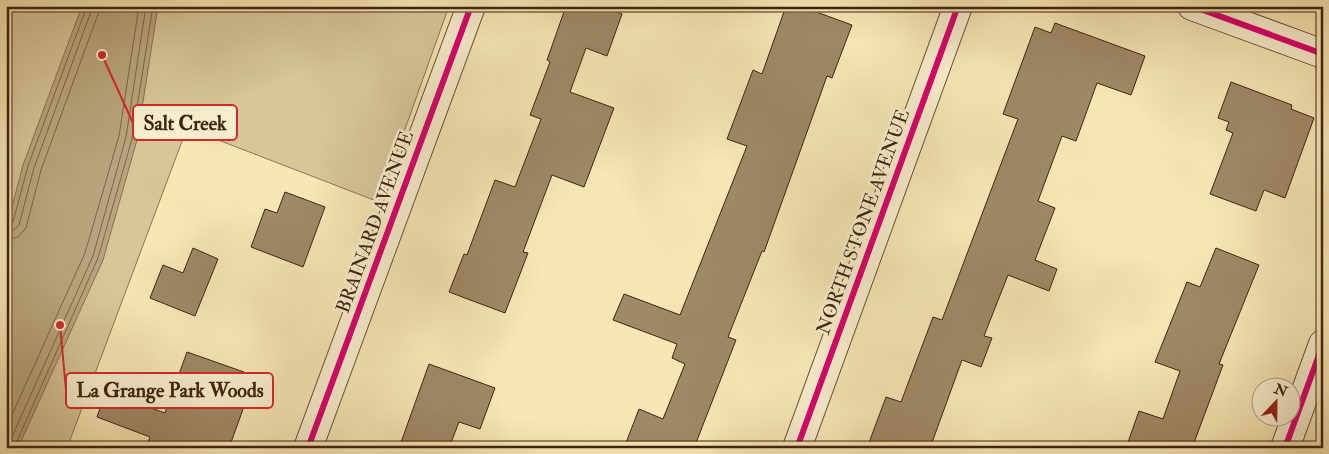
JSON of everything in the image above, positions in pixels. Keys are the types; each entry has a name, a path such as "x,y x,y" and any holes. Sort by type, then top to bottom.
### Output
{"street":[{"name":"BRAINARD AVENUE","path":"308,448 471,6"},
{"name":"NORTH STONE AVENUE","path":"797,448 958,6"},
{"path":"1192,6 1323,54"},
{"path":"1285,448 1323,344"}],"shaded area":[{"path":"6,6 449,6 379,202 187,128 67,448 6,448"}],"water":[{"path":"82,6 158,6 137,140 103,260 18,448 6,448 6,230 23,165"}],"building":[{"path":"566,6 601,6 622,14 607,56 586,48 570,92 614,108 584,187 552,175 523,252 528,253 505,313 449,292 464,254 467,255 495,180 515,187 541,119 530,115 550,62 547,60"},
{"path":"786,6 800,6 852,25 832,78 827,76 764,252 762,251 728,337 736,340 694,448 624,448 639,409 663,419 685,364 672,358 677,344 613,320 624,294 680,315 747,146 727,139 753,70 762,74"},
{"path":"1055,23 1145,56 1131,95 1097,83 1076,141 1062,136 1038,201 1055,208 1035,260 1057,269 1049,291 1008,275 984,336 992,338 981,367 962,360 930,448 867,448 886,397 901,402 933,317 942,320 1018,119 1003,114 1035,27 1051,33"},
{"path":"1231,82 1292,105 1291,109 1314,118 1285,198 1264,190 1256,211 1210,194 1233,133 1226,130 1229,122 1218,118"},
{"path":"285,192 325,207 303,267 251,247 265,209 277,213"},
{"path":"193,248 218,259 195,316 150,298 163,265 183,273"},
{"path":"1216,248 1259,265 1219,364 1223,365 1192,448 1126,448 1139,411 1163,419 1180,371 1155,362 1187,282 1200,287"},
{"path":"187,352 244,372 235,397 246,401 229,448 146,448 150,437 97,417 106,392 165,413"},
{"path":"429,364 495,388 480,429 459,422 449,448 399,448"}],"cycle path":[{"path":"308,448 471,6"},
{"path":"797,448 958,6"},
{"path":"1192,6 1323,54"},
{"path":"1285,448 1323,344"}],"place":[{"name":"Salt Creek","path":"102,55"},
{"name":"La Grange Park Woods","path":"60,325"}]}
